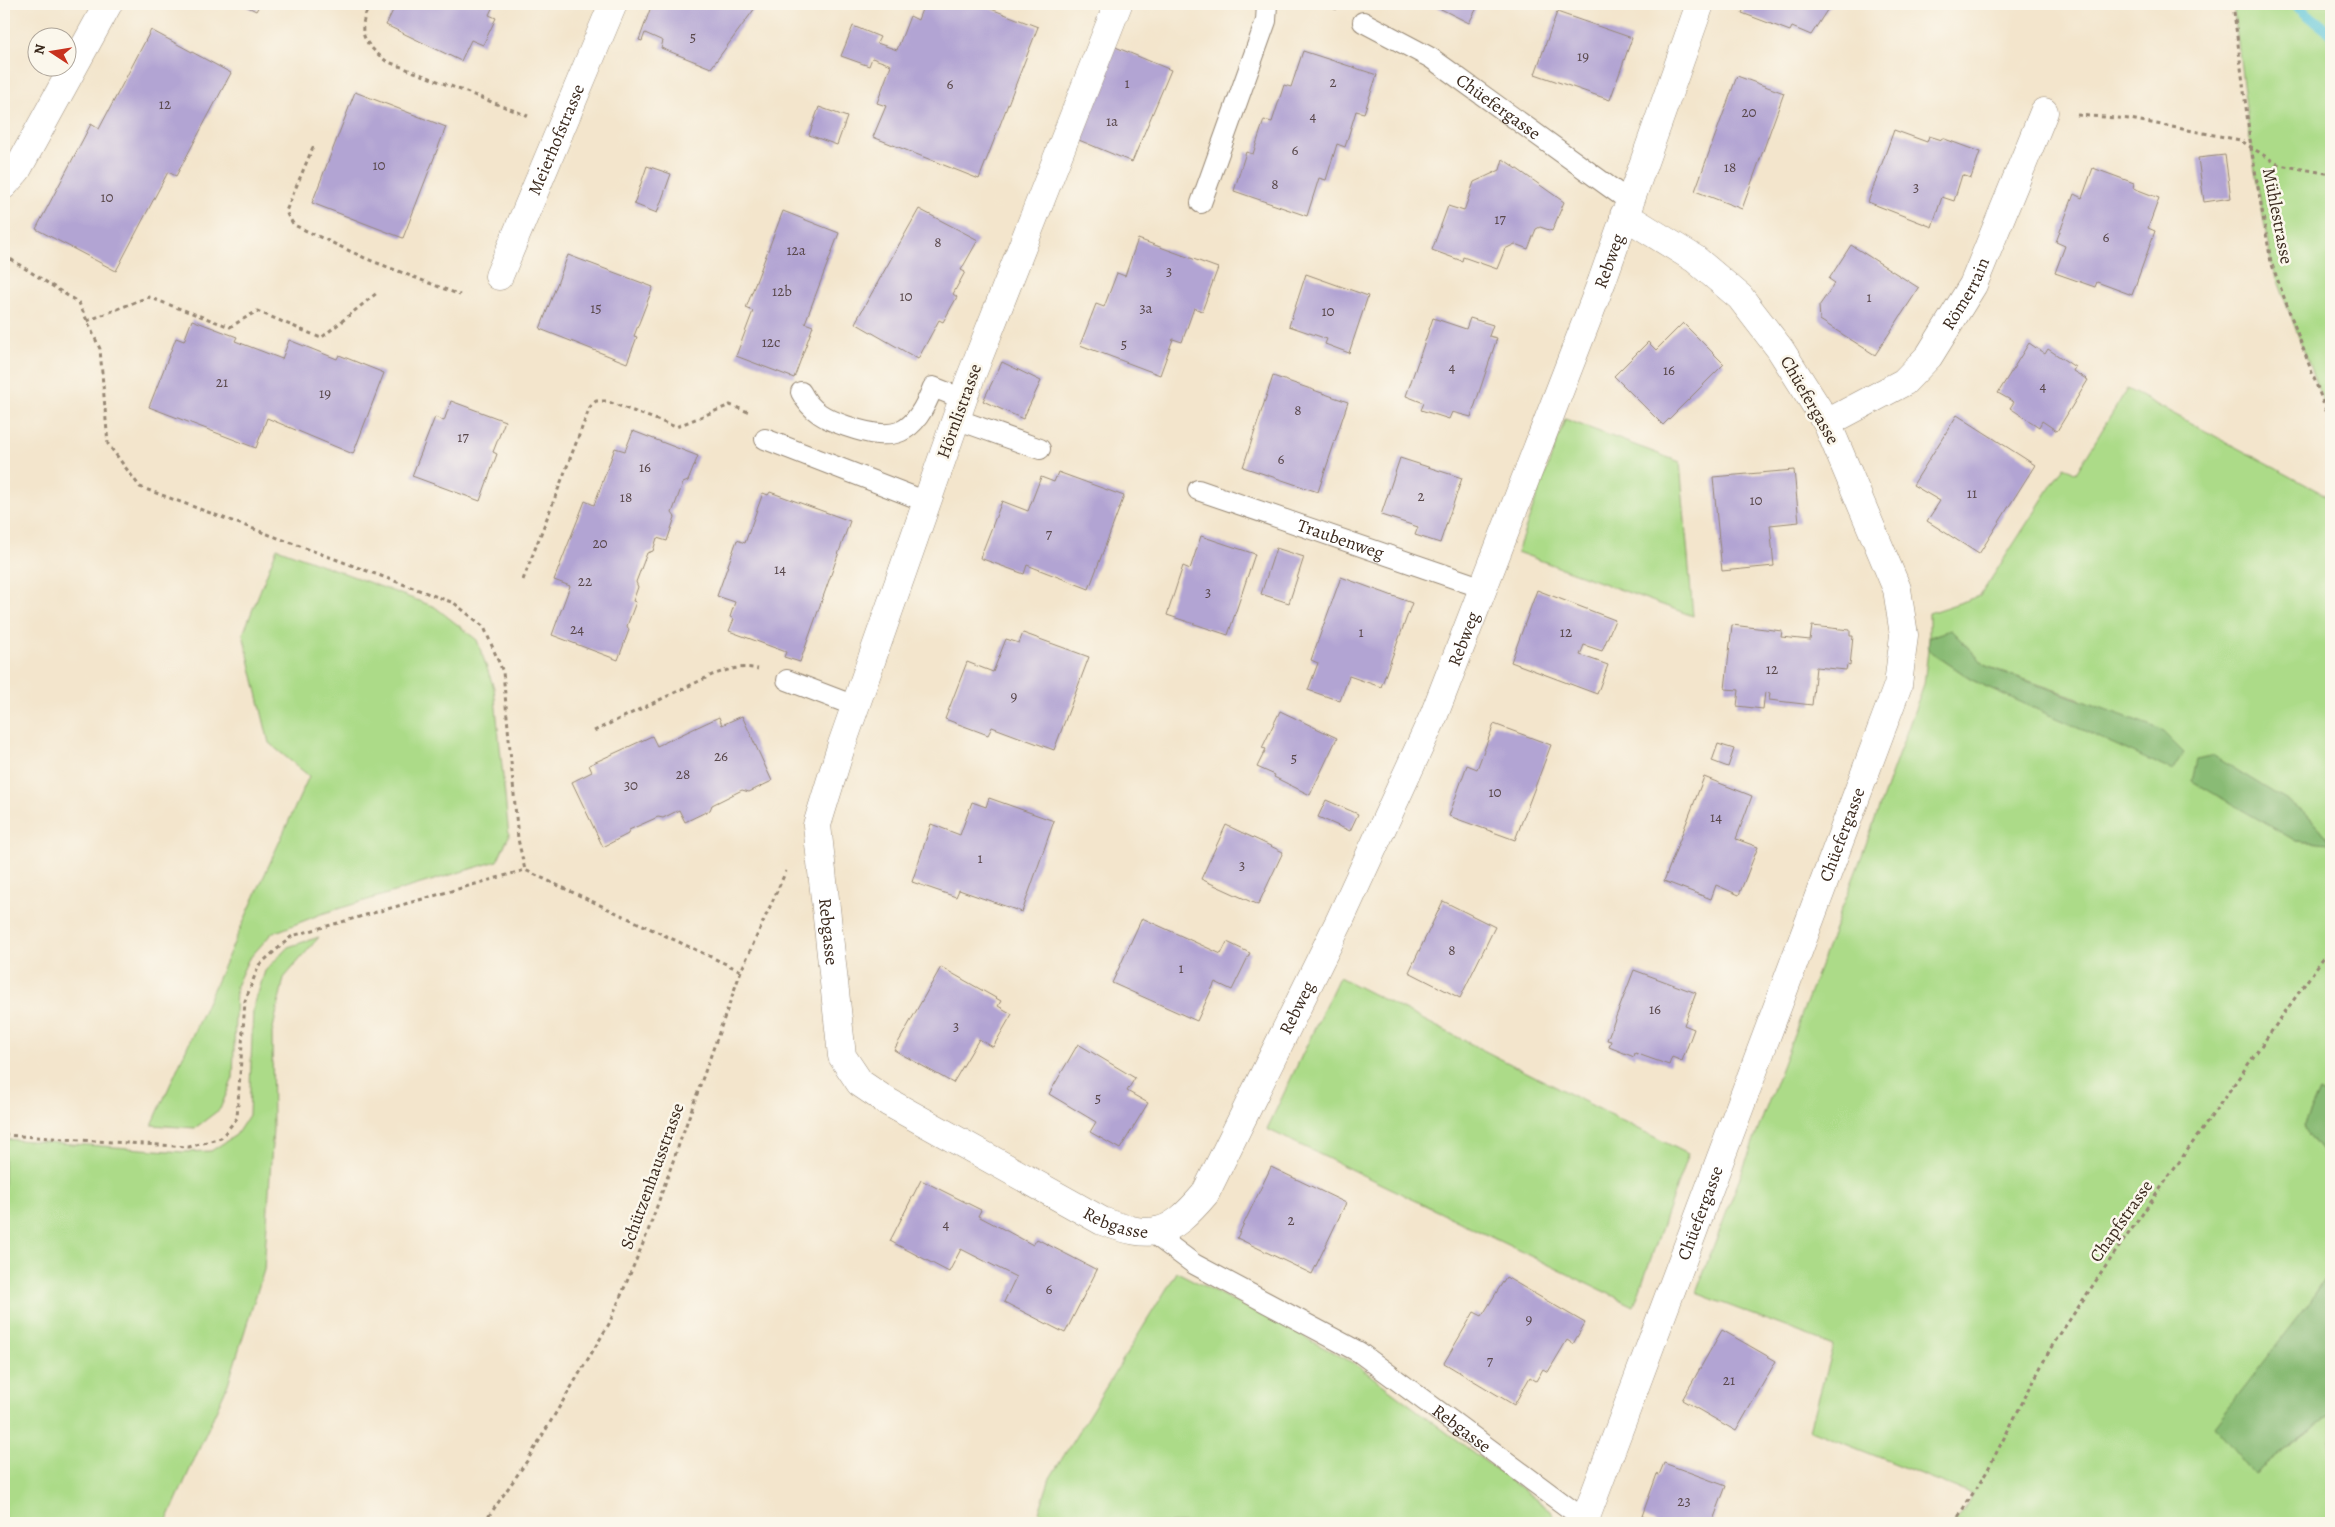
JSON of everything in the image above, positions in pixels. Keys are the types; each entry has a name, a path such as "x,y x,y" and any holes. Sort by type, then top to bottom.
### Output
{"street":[{"path":"4,185 17,170 108,4"},
{"name":"Meierhofstrasse","path":"499,276 613,4"},
{"name":"Hörnlistrasse","path":"817,825 855,706 960,409 1118,4"},
{"name":"Rebweg","path":"1154,1234 1186,1217 1205,1194 1339,922 1434,714 1602,281 1626,208 1700,4"},
{"name":"Römerrain","path":"1827,423 1904,382 1929,356 1973,285 2044,112"},
{"name":"Chüefergasse","path":"1585,1520 1898,685 1904,635 1897,589 1827,423 1780,349 1740,297 1626,208"},
{"name":"Rebgasse","path":"817,825 842,1056 860,1083 888,1102 1102,1221 1127,1230 1154,1234"}],"lane":[{"path":"1201,203 1266,21 1267,4"},
{"name":"Chüefergasse","path":"1363,22 1430,58 1626,208"},
{"path":"802,392 808,404 830,420 883,436 897,433 910,425 924,411 933,387 960,409 1040,448"},
{"path":"765,439 927,502"},
{"name":"Traubenweg","path":"1198,490 1483,588"},
{"path":"787,680 855,706"},
{"name":"Rebgasse","path":"1154,1234 1194,1264 1359,1352 1585,1520"}],"path":[{"path":"370,4 364,15 361,31 368,46 386,62 561,130"},
{"name":"Mühlestrasse","path":"2233,4 2251,147 2271,262 2331,424"},
{"path":"2044,112 2130,119 2240,140 2279,165 2331,174"},
{"path":"313,147 286,211 294,225 367,259 460,295"},
{"path":"4,255 79,303 100,349 108,444 140,487 454,603 484,627 503,672 518,839 525,870"},
{"path":"88,321 148,298 230,327 257,311 320,338 378,292"},
{"path":"523,580 590,407 596,401 606,401 676,428 730,405 758,415"},
{"path":"594,731 712,675 732,668 751,667 787,680"},
{"name":"Schützenhausstrasse","path":"484,1523 527,1461 609,1324 647,1234 741,971 796,850 817,825"},
{"path":"4,1135 189,1147 221,1138 237,1118 245,1001 259,965 285,941 292,936 525,870 741,971"},
{"name":"Chapfstrasse","path":"1954,1523 1986,1473 2050,1349 2112,1257 2331,947"}],"green space":[{"path":"2233,4 2331,4 2331,424 2271,262 2251,147"},
{"path":"2127,389 2329,497 2331,495 2331,841 2305,812 2296,841 2331,844 2331,1099 2319,1091 2303,1127 2331,1163 2331,1270 2311,1301 2254,1474 2331,1415 2331,1523 1954,1523 1972,1494 1810,1430 1833,1345 1696,1293 1858,866 1924,684 1928,650 1974,681 2173,770 2078,698 1986,666 1951,630 1929,637 1929,613 1980,596 2064,466 2076,473"},
{"path":"1565,419 1680,462 1693,616 1517,552"},
{"path":"277,548 435,607 477,640 494,688 509,836 497,861 321,914 271,934 248,960 236,986 233,1078 220,1109 195,1128 152,1125 309,776 269,743 243,634"},
{"path":"1951,630 1986,666 2160,729 2184,753 2173,771 1974,681 1928,650 1929,637"},
{"path":"2214,756 2305,812 2331,841 2331,844 2296,841 2192,781 2197,760"},
{"path":"319,937 284,978 272,1033 273,1128 264,1270 228,1384 166,1523 4,1523 4,1139 183,1152 211,1151 236,1135 249,1115 253,1009 265,971 288,947"},
{"path":"1339,977 1688,1154 1634,1306 1267,1129"},
{"path":"2319,1091 2331,1099 2331,1163 2303,1127"},
{"path":"2331,1270 2331,1415 2254,1474 2214,1426 2311,1301"},
{"path":"1177,1272 1354,1363 1550,1510 1556,1523 1060,1523 1039,1512 1050,1478"}],"building":[{"path":"242,4 260,4 256,11"},
{"path":"396,4 494,4 489,15 496,18 483,45 471,40 461,61 386,25"},
{"path":"652,4 758,4 711,68 661,48 663,41 645,33 642,41 639,40"},
{"path":"924,4 978,4 1038,27 979,179 873,137 886,106 877,103 891,65 872,58 869,66 841,56 853,26 880,37 877,43 897,50 910,16 918,20"},
{"path":"1431,4 1479,4 1469,23"},
{"path":"1746,4 1831,4 1811,35 1792,27 1790,31 1742,13"},
{"path":"1557,12 1632,38 1610,100 1535,74"},
{"path":"151,30 231,73 176,176 168,172 116,271 36,229 91,124 99,129"},
{"path":"1113,46 1171,70 1132,162 1074,138"},
{"path":"1303,51 1377,75 1364,113 1356,111 1345,147 1337,144 1326,180 1319,178 1307,216 1234,191 1246,152 1253,154 1264,120 1272,122 1284,85 1291,87"},
{"path":"1737,76 1784,93 1742,209 1695,191"},
{"path":"355,92 446,127 403,238 312,203"},
{"path":"819,107 847,117 837,145 809,135"},
{"path":"1894,130 1927,142 1929,136 1942,140 1942,138 1980,152 1971,178 1962,175 1954,201 1942,197 1932,227 1868,202"},
{"path":"2225,155 2231,198 2204,202 2198,158"},
{"path":"1503,159 1564,202 1552,231 1540,227 1536,229 1528,249 1515,244 1505,249 1497,269 1463,257 1462,261 1432,250 1448,206 1464,211 1474,182 1500,170"},
{"path":"647,166 671,174 657,213 634,204"},
{"path":"2093,168 2134,183 2133,188 2159,198 2148,228 2155,231 2132,295 2097,282 2095,287 2055,273 2065,246 2056,242 2074,194 2082,198"},
{"path":"919,209 978,240 961,270 965,272 953,294 957,297 943,322 939,320 918,359 855,323"},
{"path":"783,211 839,233 805,323 813,326 794,378 736,356 753,311 746,308"},
{"path":"1138,239 1218,268 1202,311 1194,308 1182,342 1173,339 1160,375 1080,345 1096,304 1104,307 1117,273 1125,276"},
{"path":"1851,245 1919,288 1875,355 1820,320 1819,306 1835,283 1829,279"},
{"path":"568,255 653,287 634,336 637,337 627,363 540,329"},
{"path":"1306,274 1368,296 1349,353 1325,344 1327,339 1289,326"},
{"path":"1433,318 1466,329 1470,318 1493,325 1489,336 1497,338 1471,417 1452,412 1449,419 1421,410 1424,403 1406,396"},
{"path":"192,320 237,337 235,341 282,359 289,340 337,359 339,355 384,373 353,454 267,418 256,448 149,407 176,338 184,341"},
{"path":"1683,323 1724,364 1663,425 1614,376 1648,342 1656,350"},
{"path":"2029,343 2045,354 2048,349 2075,367 2073,371 2088,380 2057,431 2042,421 2039,427 2010,408 2014,402 1998,393"},
{"path":"1002,362 1041,381 1023,419 983,401"},
{"path":"1273,376 1348,402 1318,492 1243,467"},
{"path":"451,401 505,421 493,452 497,454 480,501 412,476 435,417 444,421"},
{"path":"1957,415 2035,465 1979,554 1927,521 1940,501 1913,485"},
{"path":"633,431 698,456 688,481 683,483 672,513 675,517 667,541 657,538 653,551 647,553 636,582 638,587 633,601 636,602 627,626 629,630 618,660 552,635 570,586 554,580 585,501 594,505 615,448 625,451"},
{"path":"1400,458 1462,478 1440,543 1415,535 1418,527 1381,515"},
{"path":"1794,470 1799,522 1770,525 1774,566 1722,571 1713,477"},
{"path":"1058,472 1124,496 1089,589 1027,565 1024,574 980,558 1002,501 1028,511 1041,477 1054,482"},
{"path":"770,492 850,521 800,662 784,657 786,652 729,631 734,619 730,617 735,602 717,596 737,540 745,543 763,493 768,495"},
{"path":"1201,536 1255,554 1228,635 1167,615 1183,566 1190,569"},
{"path":"1276,548 1304,557 1289,603 1261,594"},
{"path":"1341,577 1412,603 1381,687 1349,676 1340,701 1308,690 1318,663 1311,660"},
{"path":"1537,590 1615,620 1602,651 1584,645 1580,655 1608,665 1597,694 1511,662"},
{"path":"1732,625 1782,631 1781,637 1810,640 1812,626 1850,630 1850,636 1853,636 1850,666 1847,665 1846,670 1816,667 1812,705 1769,700 1770,693 1765,692 1763,709 1737,706 1739,690 1725,689"},
{"path":"1023,633 1089,657 1054,750 992,727 988,735 945,719 967,662 993,672 1006,639 1019,643"},
{"path":"1280,711 1337,738 1310,795 1257,767 1266,749 1262,748"},
{"path":"742,716 772,781 749,792 742,790 712,805 710,810 685,822 679,810 663,818 658,817 629,830 628,834 603,847 572,782 592,772 589,765 652,736 657,746 719,717 722,725"},
{"path":"1494,724 1551,745 1515,840 1449,816 1467,765 1477,769"},
{"path":"1718,744 1734,749 1728,767 1712,761"},
{"path":"1704,777 1752,796 1736,839 1758,847 1739,895 1716,885 1711,899 1664,881"},
{"path":"989,798 1054,821 1022,912 959,890 956,897 912,882 931,824 960,835 972,802 986,807"},
{"path":"1326,800 1358,814 1350,831 1318,817"},
{"path":"1226,825 1283,852 1258,905 1201,879"},
{"path":"1443,901 1495,927 1460,998 1409,972"},
{"path":"1142,918 1221,954 1227,942 1250,953 1232,990 1215,982 1197,1021 1112,983"},
{"path":"941,967 1001,1001 998,1006 1012,1014 993,1047 979,1039 953,1083 894,1050"},
{"path":"1634,970 1696,993 1684,1025 1694,1029 1682,1061 1672,1057 1669,1065 1635,1053 1634,1057 1609,1047 1611,1041 1607,1040"},
{"path":"1078,1044 1135,1078 1127,1091 1148,1103 1120,1149 1090,1132 1096,1122 1049,1094"},
{"path":"1271,1167 1346,1203 1312,1274 1237,1238"},
{"path":"921,1180 981,1210 978,1216 1033,1245 1037,1239 1097,1270 1065,1333 1004,1302 1016,1277 961,1249 949,1272 890,1241"},
{"path":"1506,1277 1585,1323 1573,1344 1567,1340 1548,1372 1543,1369 1536,1381 1530,1377 1514,1405 1444,1363 1474,1312 1482,1316"},
{"path":"1722,1330 1776,1361 1736,1431 1682,1400"},
{"path":"1664,1463 1726,1486 1712,1523 1656,1523 1642,1516 1657,1474 1659,1475"}],"waterway":[{"path":"2294,4 2331,33"}]}
